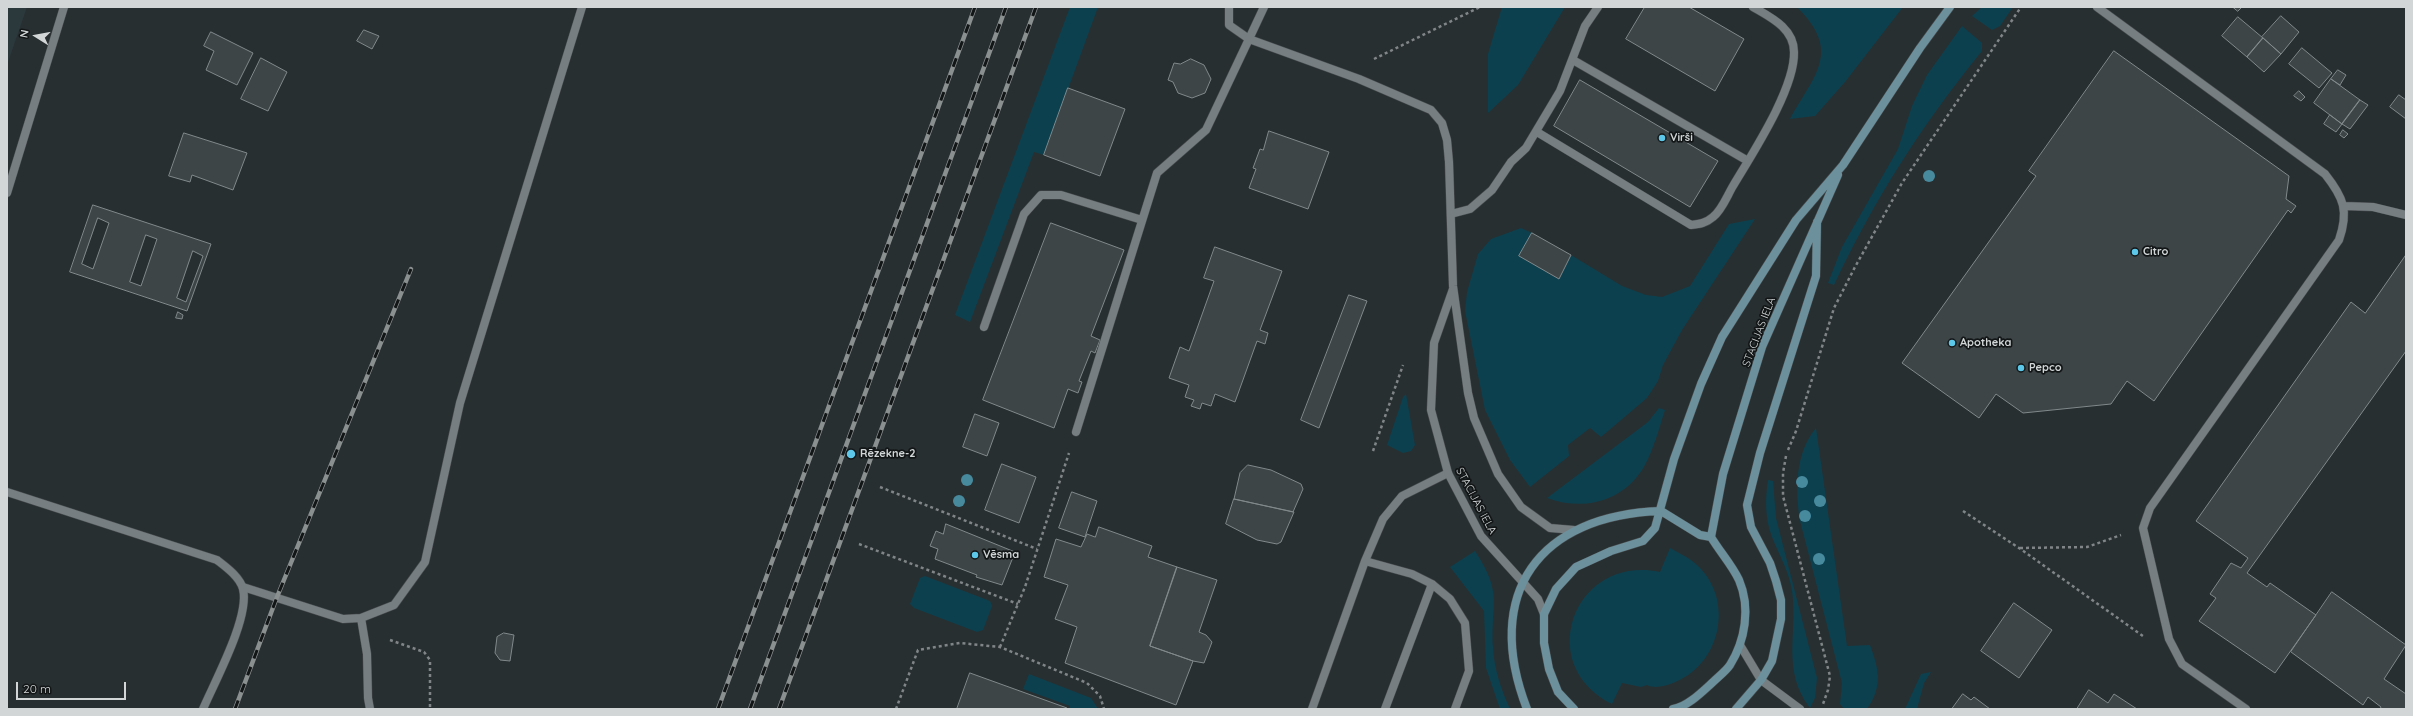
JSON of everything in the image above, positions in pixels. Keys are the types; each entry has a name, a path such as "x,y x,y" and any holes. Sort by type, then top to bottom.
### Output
{"main road":[{"name":"STACIJAS IELA","path":"1574,709 1558,692 1549,669 1544,643 1544,614 1556,589 1576,567 1611,551 1643,541 1655,528 1661,511 1674,459 1701,384 1722,337 1796,220 1843,165 1920,48 1950,7"},
{"name":"STACIJAS IELA","path":"1711,537 1723,474 1762,347 1843,165"},
{"path":"1736,709 1761,680 1772,661 1778,639 1781,619 1781,600 1770,563 1751,527 1747,505 1760,453 1816,276 1817,222"},
{"path":"1527,709 1517,682 1513,656 1512,624 1516,601 1522,585 1536,560 1554,544 1574,530 1594,521 1614,516 1661,511 1700,535 1711,537 1731,565 1740,582 1745,624 1740,645 1729,666 1692,700 1673,709"}],"street":[{"path":"7,193 64,7"},
{"path":"243,587 343,619 360,618 394,605 425,562 460,403 582,7"},
{"name":"STACIJAS IELA","path":"1229,7 1229,25 1249,39 1359,79 1431,110 1442,123 1447,140 1449,162 1453,286 1468,393 1474,418 1498,474 1521,507 1530,515 1550,528 1574,530"},
{"path":"1076,432 1157,173 1206,130 1264,7"},
{"path":"1451,214 1470,209 1492,190 1511,162 1526,148 1537,132 1560,91 1585,26 1598,7"},
{"path":"1537,132 1691,225 1704,224 1715,216 1748,161 1778,104 1790,74 1794,51 1790,36 1780,23 1753,7"},
{"path":"2098,7 2325,174 2339,192 2344,206 2345,224 2340,240 2150,508 2143,528 2169,639 2182,664 2246,709"},
{"path":"1573,60 1748,161"},
{"path":"984,327 1024,214 1041,195 1061,195 1142,220"},
{"path":"2344,206 2373,207 2406,215"},
{"name":"STACIJAS IELA","path":"1453,286 1434,343 1431,410 1448,473 1481,536 1522,585 1538,600 1544,614"},
{"path":"1312,709 1365,561 1383,519 1402,496 1448,473"},
{"path":"7,492 217,560 230,570 243,587 245,600 239,626 203,709"},
{"path":"1365,561 1412,574 1432,584 1450,599 1465,624 1469,671 1455,709"},
{"path":"1385,709 1432,584"},
{"path":"360,618 367,654 368,698 370,709"},
{"path":"1740,645 1761,680 1786,701 1800,709"}],"path":[{"path":"1359,79 1371,60 1480,7"},
{"path":"1819,709 1828,690 1830,676 1784,496 1783,473 1787,453 1796,431 1834,308 1855,267 1902,184 2021,7"},
{"path":"1373,451 1403,365"},
{"path":"1000,647 1018,604 1067,460"},
{"path":"880,486 1037,549"},
{"path":"1963,511 2019,548 2144,637"},
{"path":"2019,548 2087,547 2143,528"},
{"path":"859,544 1018,604"},
{"path":"360,618 386,638 399,645 424,652 430,660 430,709"},
{"path":"896,709 918,650 960,643 1000,647 1087,683 1100,696 1104,709"}],"shaded area":[{"path":"7,7 27,7 7,65"},
{"path":"1070,7 1098,7 1044,155 1034,152 970,322 955,315"},
{"path":"1502,7 1565,7 1518,85 1488,113 1488,54"},
{"path":"1797,7 1903,7 1845,82 1815,116 1790,119 1815,76 1820,63 1821,50 1818,37 1811,23"},
{"path":"1982,7 2013,7 2000,26 1992,30 1972,16"},
{"path":"1962,26 1982,43 1982,51 1939,107 1901,163 1866,222 1834,285 1828,283 1842,247 1898,149 1912,106 1927,75"},
{"path":"1755,219 1682,330 1663,365 1658,381 1647,398 1601,437 1590,428 1568,445 1569,456 1530,487 1510,460 1485,410 1465,311 1467,292 1478,254 1491,239 1521,228 1532,233 1520,256 1558,279 1571,255 1622,286 1646,295 1662,297 1690,286 1729,224"},
{"path":"1406,394 1415,445 1411,451 1403,453 1387,445 1403,397"},
{"path":"1659,408 1665,410 1648,459 1640,473 1619,493 1592,503 1577,504 1547,498 1648,422"},
{"path":"1816,428 1847,646 1870,645 1876,662 1878,678 1877,685 1872,701 1867,709 1844,709 1840,704 1842,683 1800,521 1797,485 1800,460 1809,438"},
{"path":"1768,480 1773,481 1776,518 1817,678 1815,698 1810,708 1801,694 1793,666 1792,591 1791,584 1768,523 1766,494"},
{"path":"1670,548 1698,565 1711,584 1717,600 1719,616 1717,633 1711,649 1701,663 1689,675 1673,683 1660,687 1647,685 1641,687 1622,683 1612,704 1588,686 1574,664 1570,640 1574,617 1586,596 1605,580 1630,571 1660,572"},
{"path":"1475,551 1484,566 1492,588 1494,598 1493,647 1495,663 1498,679 1510,709 1500,709 1486,668 1484,611 1450,567"},
{"path":"925,576 990,601 992,606 983,630 977,632 914,608 910,604 920,578"},
{"path":"1931,672 1924,683 1917,709 1905,709 1921,674"},
{"path":"1029,674 1091,698 1098,709 1069,709 1070,706 1023,689"}],"building":[{"path":"1645,7 1689,7 1744,39 1715,91 1626,39"},
{"path":"2233,7 2242,7 2238,11"},
{"path":"2281,16 2299,32 2281,54 2262,37"},
{"path":"2238,17 2263,38 2247,57 2222,36"},
{"path":"364,30 379,36 372,49 357,41"},
{"path":"211,32 253,53 237,85 206,70 214,51 204,46"},
{"path":"2263,38 2281,54 2264,72 2247,57"},
{"path":"2302,48 2332,73 2319,88 2289,64"},
{"path":"2114,51 2289,176 2286,199 2296,206 2291,213 2288,210 2154,401 2127,381 2111,404 2023,413 1996,394 1979,418 1902,363 2036,176 2029,171"},
{"path":"261,58 287,72 268,111 241,99"},
{"path":"1191,59 1204,65 1211,79 1205,93 1192,98 1178,93 1173,82 1168,80 1174,63 1180,64"},
{"path":"2338,70 2346,75 2340,85 2331,79"},
{"path":"2331,79 2360,100 2342,124 2314,103"},
{"path":"1580,80 1718,161 1690,207 1554,126"},
{"path":"1068,88 1125,109 1100,176 1044,155"},
{"path":"2299,91 2305,97 2301,101 2294,96"},
{"path":"2399,95 2406,100 2406,119 2390,107"},
{"path":"2360,100 2368,105 2350,129 2342,124"},
{"path":"2330,115 2342,124 2336,132 2324,124"},
{"path":"2343,130 2348,134 2344,138 2340,135"},
{"path":"1269,131 1329,152 1308,209 1249,188 1256,169 1253,168 1260,149 1263,150"},
{"path":"184,133 247,153 233,190 192,175 190,182 169,176"},
{"path":"93,205 211,244 187,311 70,272"},
{"path":"98,218 109,223 93,269 82,264"},
{"path":"1051,223 1124,250 1091,336 1100,340 1095,353 1091,351 1079,381 1082,382 1078,393 1068,389 1054,428 983,400"},
{"path":"1532,233 1571,255 1559,279 1519,256"},
{"path":"146,235 157,239 141,286 130,282"},
{"path":"1215,247 1282,271 1260,330 1268,333 1265,344 1257,341 1235,402 1215,394 1211,406 1202,403 1200,409 1191,406 1194,400 1185,397 1189,385 1169,378 1180,347 1189,351 1214,281 1204,278"},
{"path":"193,251 203,256 186,302 177,298"},
{"path":"2406,255 2406,351 2247,573 2267,587 2270,583 2316,615 2275,673 2199,621 2216,598 2210,594 2231,563 2241,568 2248,558 2196,521 2351,302 2365,313"},
{"path":"1349,295 1367,301 1319,428 1301,420"},
{"path":"178,312 183,315 182,319 176,318"},
{"path":"975,414 999,423 987,456 963,447"},
{"path":"1002,464 1036,477 1019,523 985,510"},
{"path":"1248,465 1271,470 1301,484 1303,489 1293,512 1234,499 1240,473"},
{"path":"1072,492 1097,501 1085,537 1059,528"},
{"path":"1234,499 1294,512 1281,542 1277,544 1257,540 1226,524"},
{"name":"Vēsma","path":"946,524 1015,552 1002,585 976,577 977,575 935,559 938,549 930,546 936,531 943,534"},
{"path":"1099,527 1152,546 1148,557 1177,567 1150,646 1193,661 1176,705 1065,663 1077,627 1055,619 1068,585 1044,577 1056,539 1081,547 1087,534 1095,537"},
{"path":"1177,567 1217,580 1199,632 1206,635 1212,642 1204,663 1193,661 1150,646"},
{"path":"2332,592 2406,645 2384,679 2406,694 2406,709 2380,709 2381,707 2368,697 2363,705 2291,652"},
{"path":"2014,603 2052,630 2019,678 1981,651"},
{"path":"504,633 514,635 510,661 500,660 495,653 497,637"},
{"path":"970,673 1067,708 1067,709 957,709"},
{"path":"2089,690 2108,703 2114,694 2137,709 2077,709"},
{"path":"1963,694 1971,700 1974,697 1990,709 1952,709"}],"railway":[{"path":"718,709 975,7"},
{"path":"750,709 1006,7"},
{"path":"779,709 1036,7"},
{"path":"235,709 277,597 411,269"}],"place":[{"name":"Virši","path":"1662,138"},
{"name":"Citro","path":"2135,252"},
{"name":"Apotheka","path":"1952,343"},
{"name":"Pepco","path":"2021,368"},
{"name":"Rēzekne-2","path":"851,454"},
{"name":"Vēsma","path":"975,555"}]}
